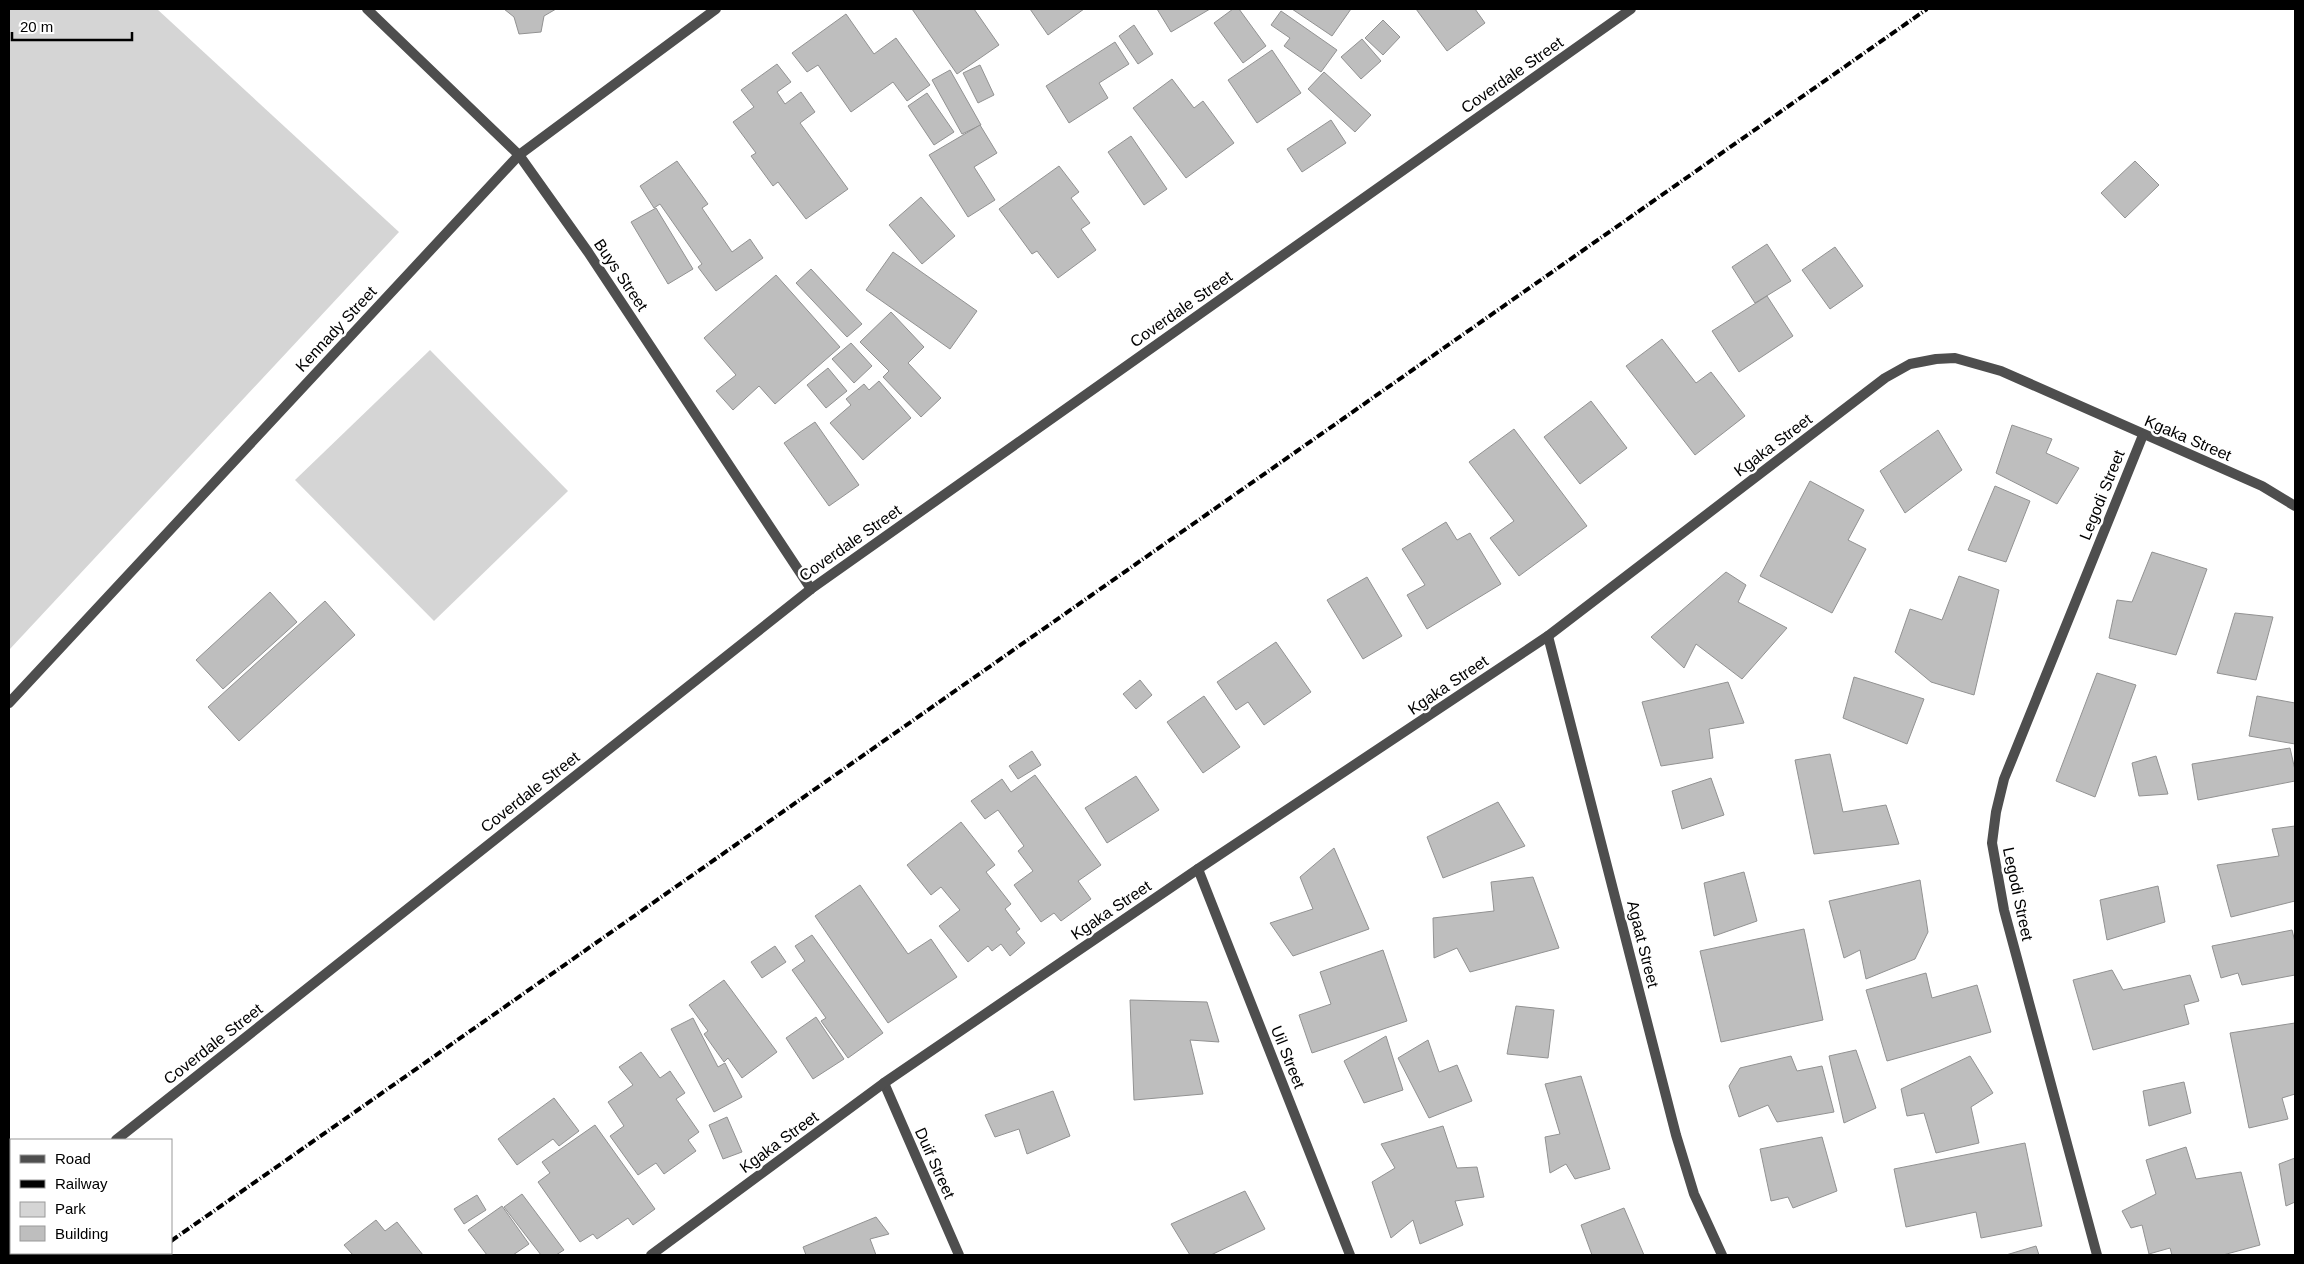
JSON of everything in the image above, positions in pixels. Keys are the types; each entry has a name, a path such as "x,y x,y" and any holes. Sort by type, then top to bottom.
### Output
{"street":[{"name":"Buys Street","path":"367,9 519,155 588,252 811,589"},
{"name":"Kennady Street","path":"9,703 519,155 716,9"},
{"name":"Coverdale Street","path":"117,1139 811,589 1631,9"},
{"name":"Kgaka Street","path":"651,1255 884,1083 1198,869 1548,636 1885,378 1910,364 1936,359 1956,358 2001,371 2143,436 2262,486 2295,506"},
{"name":"Legodi Street","path":"2097,1255 2004,910 1992,843 1996,812 2004,779 2143,436"},
{"name":"Agaat Street","path":"1548,636 1676,1135 1694,1194 1722,1255"},
{"name":"Uil Street","path":"1198,869 1350,1255"},
{"name":"Duif Street","path":"884,1083 959,1255"}],"green space":[{"path":"9,9 157,9 399,232 9,650"},
{"path":"430,350 568,491 434,621 295,480"}],"building":[{"path":"504,9 556,9 544,16 541,32 519,34 514,17"},
{"path":"912,9 974,9 999,45 957,74"},
{"path":"1030,9 1084,9 1048,35"},
{"path":"1157,9 1210,9 1171,32"},
{"path":"1233,9 1239,9 1266,46 1243,63 1214,23"},
{"path":"1292,9 1351,9 1332,36"},
{"path":"1416,9 1475,9 1485,23 1447,51"},
{"path":"1281,11 1337,50 1321,72 1284,46 1290,38 1271,25"},
{"path":"846,14 874,54 896,38 930,85 907,101 893,82 851,112 818,65 807,72 792,53"},
{"path":"1383,20 1400,37 1383,55 1365,38"},
{"path":"1134,25 1153,54 1138,64 1119,36"},
{"path":"1362,39 1381,61 1361,79 1341,57"},
{"path":"1115,42 1129,64 1099,83 1108,98 1069,123 1046,86"},
{"path":"1272,50 1301,93 1257,123 1228,80"},
{"path":"777,64 791,82 777,92 785,104 801,92 815,112 800,123 848,189 806,219 778,182 773,186 751,156 756,153 733,122 754,107 741,90"},
{"path":"980,65 994,95 978,103 963,73"},
{"path":"950,70 981,125 962,134 932,80"},
{"path":"1324,72 1371,115 1355,132 1308,89"},
{"path":"1172,79 1194,108 1203,101 1234,143 1186,178 1133,108"},
{"path":"927,93 954,132 934,145 908,106"},
{"path":"1331,120 1346,143 1302,172 1287,149"},
{"path":"980,125 997,153 974,167 995,200 968,217 929,155"},
{"path":"1131,136 1167,189 1144,205 1108,152"},
{"path":"677,161 708,204 702,208 732,252 750,239 763,258 716,291 698,267 702,264 660,204 654,208 640,186"},
{"path":"2135,161 2159,185 2125,218 2101,193"},
{"path":"1059,166 1079,192 1071,198 1090,223 1081,229 1096,250 1058,278 1037,251 1032,254 999,209"},
{"path":"921,197 955,236 922,264 889,225"},
{"path":"656,208 693,269 668,284 631,222"},
{"path":"1767,244 1791,281 1755,303 1732,267"},
{"path":"1835,247 1863,286 1830,309 1802,270"},
{"path":"893,252 977,311 950,349 866,290"},
{"path":"811,269 862,324 847,337 796,283"},
{"path":"776,275 840,347 775,404 759,386 733,410 716,391 736,375 704,338"},
{"path":"1767,296 1793,336 1739,372 1712,331"},
{"path":"891,312 924,347 908,363 941,398 921,417 883,377 889,371 860,342"},
{"path":"1662,339 1696,383 1711,372 1745,416 1695,455 1626,366"},
{"path":"851,343 872,366 854,383 832,359"},
{"path":"828,368 847,391 826,408 807,385"},
{"path":"879,381 911,418 863,460 830,423 851,405 846,399 864,384 869,390"},
{"path":"1591,401 1627,448 1580,484 1544,437"},
{"path":"815,422 859,485 829,506 784,443"},
{"path":"2012,425 2052,439 2046,453 2079,468 2057,504 1996,473"},
{"path":"1514,429 1587,526 1519,576 1490,538 1514,521 1469,462"},
{"path":"1938,430 1962,470 1905,513 1880,471"},
{"path":"1810,481 1864,510 1848,540 1866,549 1832,613 1760,576"},
{"path":"1995,486 2030,501 2006,562 1968,550"},
{"path":"1446,522 1457,540 1470,533 1501,584 1427,629 1407,595 1425,585 1402,549"},
{"path":"2152,552 2207,569 2176,655 2109,638 2117,600 2132,602"},
{"path":"1726,572 1746,585 1738,602 1787,628 1742,679 1696,644 1684,668 1651,637"},
{"path":"1959,576 1999,590 1974,695 1931,682 1895,652 1910,609 1942,620"},
{"path":"1367,577 1402,636 1363,659 1327,600"},
{"path":"270,592 297,622 223,689 196,660"},
{"path":"325,601 355,635 239,741 208,707"},
{"path":"2235,613 2273,617 2256,680 2217,673"},
{"path":"1276,642 1311,692 1264,725 1248,702 1236,710 1217,682"},
{"path":"2097,673 2136,685 2095,797 2056,781"},
{"path":"1854,677 1924,699 1907,744 1843,718"},
{"path":"1140,680 1152,695 1136,709 1123,694"},
{"path":"1728,682 1744,723 1709,729 1713,758 1661,766 1642,702"},
{"path":"1204,696 1240,747 1203,773 1167,722"},
{"path":"2257,696 2295,703 2295,744 2249,736"},
{"path":"2290,748 2295,770 2295,781 2198,800 2192,764"},
{"path":"1032,751 1041,765 1018,779 1009,766"},
{"path":"1830,754 1843,812 1886,805 1899,844 1814,854 1795,760"},
{"path":"2156,756 2168,794 2139,796 2132,763"},
{"path":"1035,775 1101,865 1078,881 1091,899 1061,921 1054,913 1041,922 1014,885 1033,871 1018,851 1024,846 998,810 985,819 971,801 1002,779 1011,792"},
{"path":"1136,776 1159,810 1107,843 1085,808"},
{"path":"1711,778 1724,815 1682,829 1672,791"},
{"path":"1498,802 1525,846 1443,878 1427,837"},
{"path":"961,822 995,865 986,872 1011,904 1005,909 1020,929 1016,932 1025,943 1010,956 1001,944 992,951 988,946 968,962 939,926 960,910 941,887 931,895 907,865"},
{"path":"2295,826 2295,901 2231,917 2217,865 2279,856 2272,829"},
{"path":"1334,848 1369,929 1293,956 1270,923 1313,909 1300,877"},
{"path":"1744,872 1757,921 1714,936 1704,883"},
{"path":"1533,877 1559,948 1470,972 1457,948 1434,958 1433,918 1494,911 1491,882"},
{"path":"1920,880 1928,932 1915,959 1866,979 1860,950 1844,958 1829,901"},
{"path":"860,885 908,954 931,939 957,977 888,1023 815,916"},
{"path":"2158,886 2165,922 2107,940 2100,900"},
{"path":"1804,929 1823,1020 1721,1042 1700,951"},
{"path":"2292,930 2295,942 2295,975 2242,985 2238,973 2221,978 2212,946"},
{"path":"812,935 883,1033 848,1058 821,1021 826,1018 792,970 805,961 795,946"},
{"path":"775,946 786,962 762,978 751,962"},
{"path":"1383,950 1407,1021 1312,1053 1299,1015 1331,1004 1320,972"},
{"path":"2112,970 2123,990 2190,975 2199,1001 2184,1005 2189,1024 2093,1050 2073,980"},
{"path":"1926,973 1932,998 1977,985 1991,1032 1887,1061 1866,990"},
{"path":"724,980 777,1052 742,1078 728,1058 724,1062 704,1034 708,1031 689,1005"},
{"path":"1130,1000 1207,1002 1219,1042 1190,1040 1203,1094 1134,1100"},
{"path":"1516,1006 1554,1010 1548,1058 1507,1054"},
{"path":"816,1017 844,1059 813,1079 786,1038"},
{"path":"693,1018 718,1067 725,1063 742,1097 714,1112 671,1029"},
{"path":"2295,1023 2295,1094 2282,1098 2288,1119 2249,1128 2230,1033"},
{"path":"1386,1036 1403,1090 1364,1103 1344,1061"},
{"path":"1428,1040 1439,1072 1457,1065 1472,1101 1429,1118 1398,1058"},
{"path":"1856,1050 1876,1108 1844,1123 1829,1056"},
{"path":"641,1052 660,1078 670,1071 685,1093 676,1099 699,1132 688,1140 696,1151 664,1174 656,1163 638,1175 610,1136 624,1126 608,1102 633,1085 619,1067"},
{"path":"1791,1056 1797,1071 1822,1066 1834,1112 1777,1122 1768,1105 1739,1117 1729,1086 1740,1068"},
{"path":"1970,1056 1993,1093 1971,1107 1979,1143 1936,1153 1924,1113 1907,1116 1901,1089"},
{"path":"1581,1076 1610,1169 1575,1179 1566,1164 1550,1173 1545,1137 1560,1134 1545,1084"},
{"path":"2184,1082 2191,1113 2149,1126 2143,1091"},
{"path":"1053,1091 1070,1136 1027,1154 1019,1129 995,1137 985,1115"},
{"path":"554,1098 579,1131 559,1146 553,1139 517,1165 498,1139"},
{"path":"727,1117 742,1152 723,1159 709,1125"},
{"path":"595,1125 655,1209 633,1225 628,1218 597,1239 593,1234 580,1242 538,1182 550,1173 542,1162"},
{"path":"1443,1126 1457,1168 1477,1167 1484,1197 1455,1201 1463,1225 1420,1244 1413,1220 1391,1238 1372,1182 1395,1168 1381,1144"},
{"path":"1822,1137 1837,1191 1793,1208 1788,1197 1771,1201 1760,1149"},
{"path":"2025,1143 2042,1226 1981,1238 1976,1212 1906,1227 1894,1169"},
{"path":"2186,1147 2196,1179 2241,1172 2260,1245 2223,1255 2172,1255 2170,1248 2149,1254 2142,1225 2131,1228 2122,1211 2156,1194 2146,1160"},
{"path":"2295,1158 2295,1202 2286,1206 2279,1164"},
{"path":"1245,1191 1265,1229 1211,1255 1190,1255 1171,1224"},
{"path":"522,1194 564,1250 556,1255 541,1255 504,1207"},
{"path":"477,1195 486,1210 464,1224 454,1209"},
{"path":"502,1206 529,1244 513,1255 487,1255 468,1230"},
{"path":"1624,1208 1644,1255 1592,1255 1581,1225"},
{"path":"876,1217 889,1234 870,1239 876,1255 806,1255 803,1247"},
{"path":"376,1220 385,1231 397,1222 423,1255 353,1255 344,1245"},
{"path":"2036,1246 2039,1255 2006,1255"}],"railway":[{"path":"172,1240 1927,9"}]}
